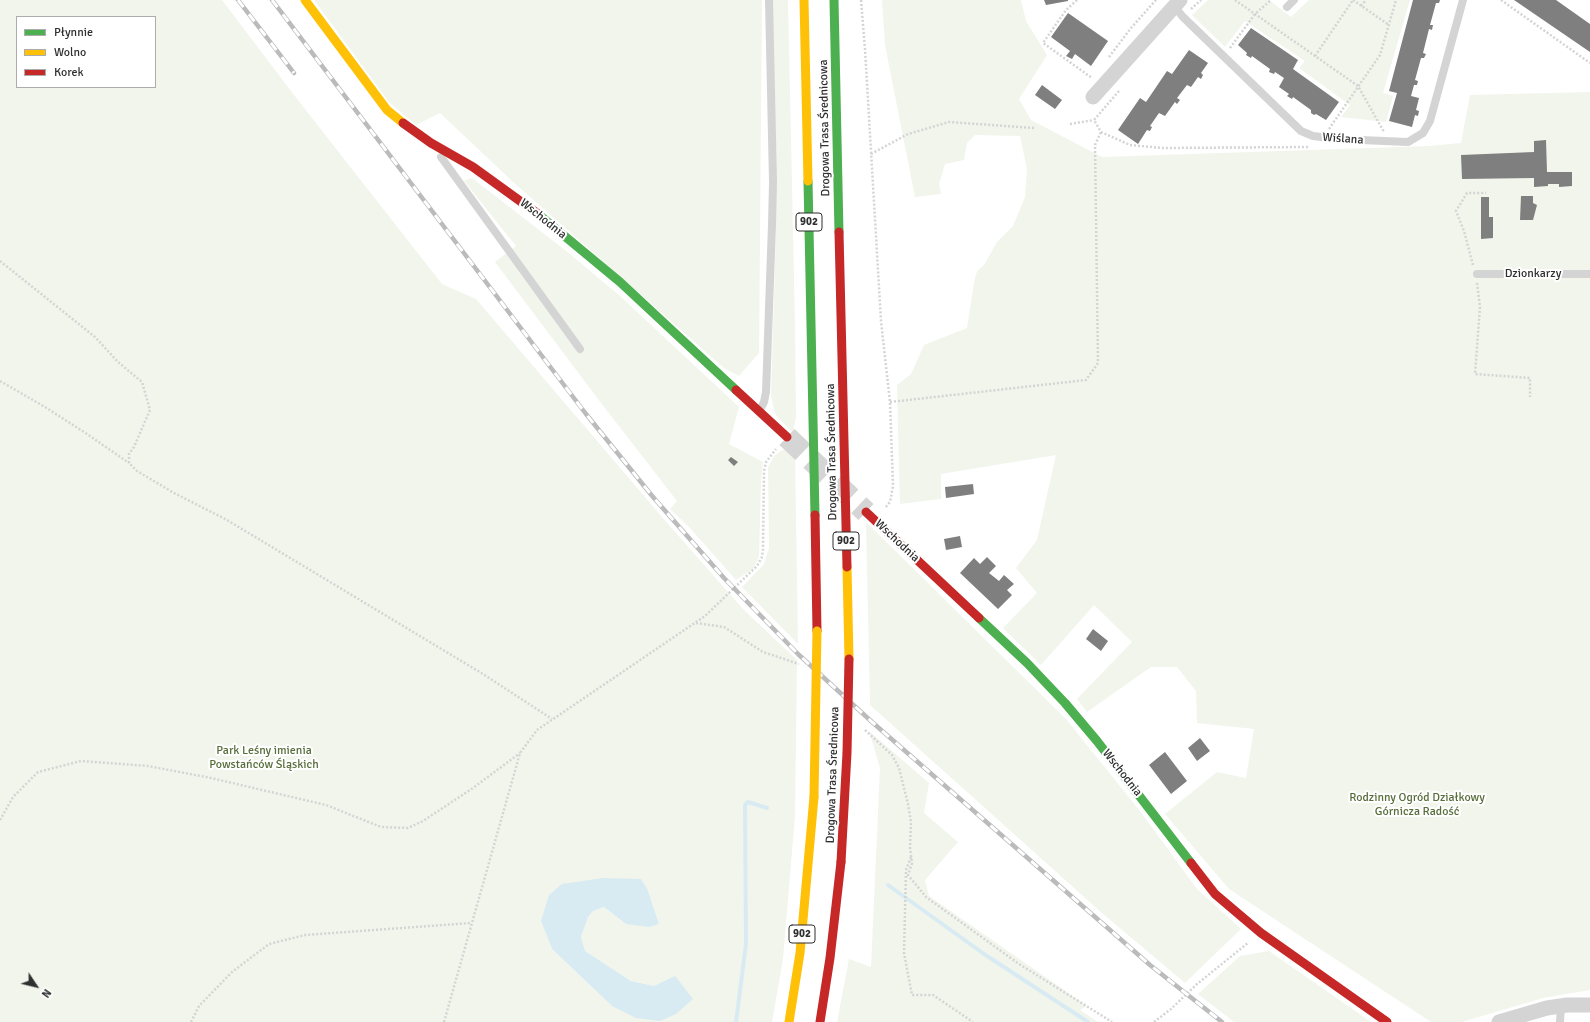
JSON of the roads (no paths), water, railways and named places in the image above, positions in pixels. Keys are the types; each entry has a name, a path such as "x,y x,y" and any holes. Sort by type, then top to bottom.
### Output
{"main road":[{"name":"Wschodnia","path":"305,0 387,110 431,143 473,167 527,205 620,282 760,410 787,437"},
{"name":"Drogowa Trasa Średnicowa","path":"789,1022 800,953 811,846 814,797 818,631 804,0"},
{"name":"Drogowa Trasa Średnicowa","path":"820,1022 830,958 841,862 847,753 849,659 834,0"},
{"name":"Wschodnia","path":"866,512 1027,663 1065,703 1097,741 1214,894 1261,933 1387,1022"}],"street":[{"path":"1091,91 1179,8"},
{"path":"1499,1022 1524,1013 1561,1005 1590,1005"}],"lane":[{"path":"760,410 764,402 766,392 773,182 769,0"},
{"path":"1287,7 1294,0"},
{"name":"Wiślana","path":"1179,8 1224,57 1301,132 1313,136 1337,140 1408,142 1423,133 1430,121 1463,0"},
{"path":"431,143 580,349"},
{"name":"Dzionkarzy","path":"1476,274 1590,274"},
{"path":"1560,1022 1561,1005"}],"waterway":[{"path":"736,1022 746,944 745,805 748,802 767,808"},
{"path":"888,885 984,954 1088,1022"}],"tunnel":[{"path":"787,437 866,512"}],"railway":[{"path":"238,0 294,73"},
{"path":"272,0 586,414 653,497 724,578 798,654 872,722 1150,965 1222,1022"}],"park label":[{"name":"Park Leśny imienia Powstańców Śląskich","path":"264,758"},
{"name":"Rodzinny Ogród Działkowy Górnicza Radość","path":"1417,805"}]}
